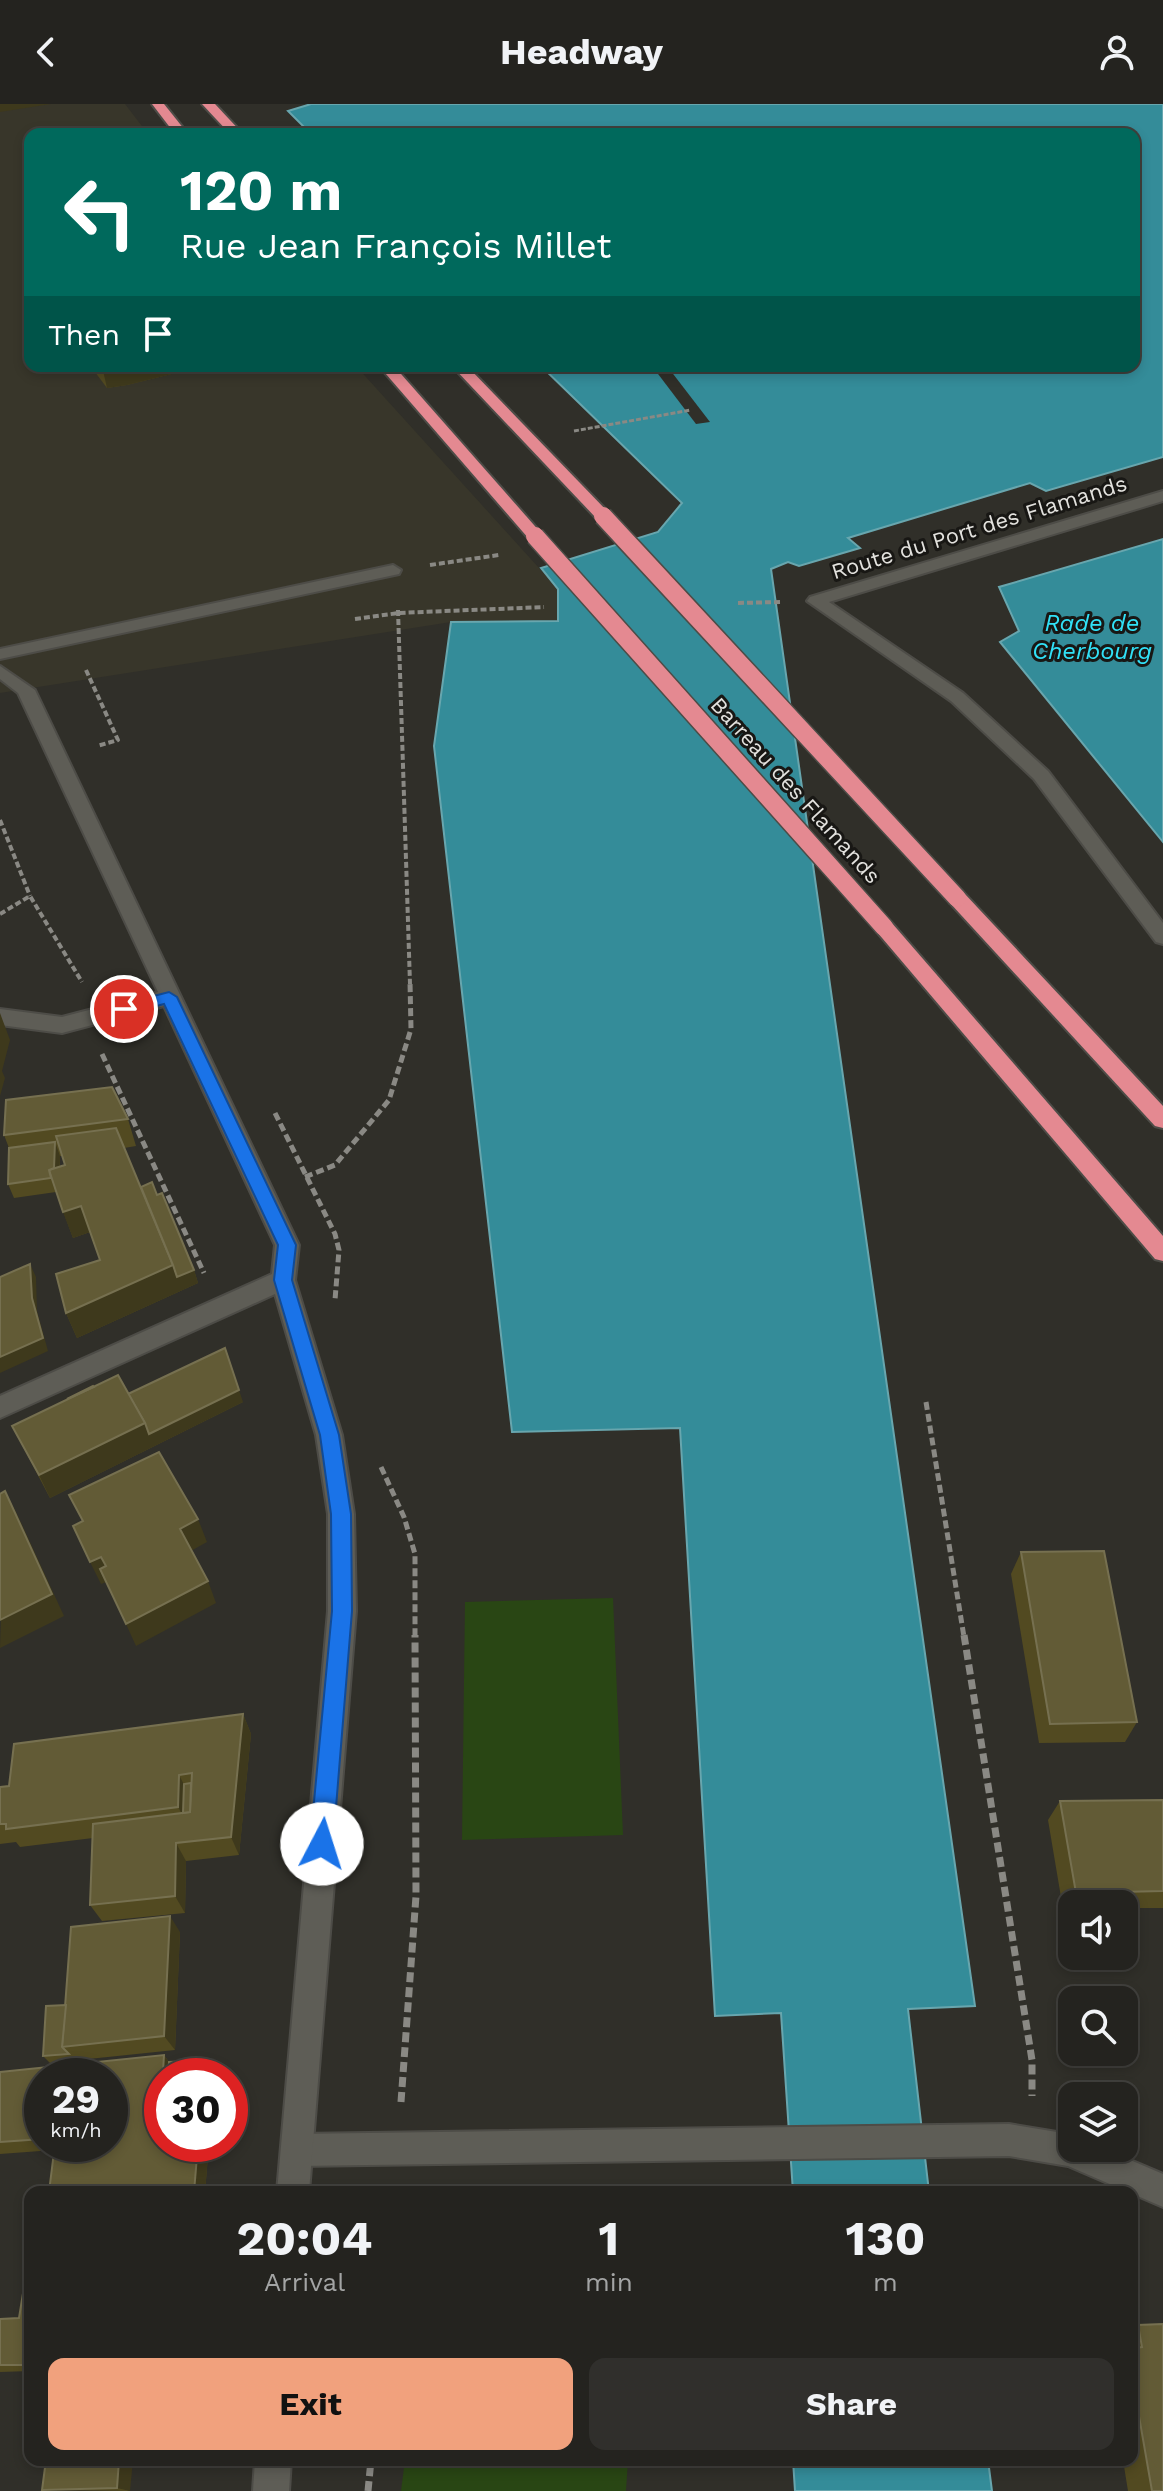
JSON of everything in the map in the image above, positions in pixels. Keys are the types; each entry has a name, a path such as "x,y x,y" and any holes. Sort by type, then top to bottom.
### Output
{"highway":[{"path":"158,104 177,128"},
{"path":"208,104 231,128"},
{"name":"Barreau des Flamands","path":"391,372 884,927 1163,1252"},
{"name":"Barreau des Flamands","path":"465,372 603,516 1163,1120"}],"street":[{"name":"Route du Port des Flamands","path":"1163,496 816,601 957,697 1041,775 1163,937"},
{"path":"0,654 393,570"},
{"path":"0,671 26,690 287,1245 283,1280 329,1435 341,1514 342,1611 294,2186"},
{"path":"0,1017 62,1025 169,997"},
{"path":"0,1407 283,1280"},
{"path":"297,2150 1009,2140 1069,2150 1163,2191"},
{"path":"271,2491 273,2466"}],"path":[{"path":"591,428 691,410"},
{"path":"261,1193 335,1165 389,1100 411,1029 399,613 393,570 501,555"},
{"path":"355,619 399,613 554,607"},
{"path":"58,757 118,740 86,670"},
{"path":"0,820 30,896 102,1015 101,1053 220,1308"},
{"path":"0,914 30,896"},
{"path":"926,1402 1032,2060 1033,2144"},
{"path":"368,2491 370,2466"}],"shaded area":[{"path":"0,104 125,104 143,128 24,128 24,372 361,372 558,589 558,621 451,622 0,693"}],"green space":[{"path":"613,1598 623,1835 462,1840 465,1602"},
{"path":"404,2466 628,2466 626,2491 401,2491"}],"water":[{"path":"311,104 1163,104 1163,457 1046,491 1030,483 848,538 860,548 799,566 788,562 771,569 975,2006 908,2009 928,2186 793,2186 781,2013 715,2016 680,1428 512,1432 434,746 451,622 558,621 558,589 541,568 658,532 682,503 547,372 1140,372 1140,128 305,128 288,111"},
{"name":"Rade de Cherbourg","path":"1163,539 1163,842 1000,642 1019,631 999,587"},
{"path":"793,2466 989,2466 992,2491 795,2491"}],"pier":[{"path":"657,372 672,372 710,422 696,424"}],"building":[{"path":"112,1087 128,1119 4,1135 6,1100"},
{"path":"116,1128 173,1265 66,1313 56,1274 100,1260 81,1206 63,1212 49,1170 65,1165 56,1136"},
{"path":"55,1142 54,1168 49,1170 51,1178 8,1184 9,1148"},
{"path":"152,1182 157,1195 162,1193 194,1270 177,1277 141,1187"},
{"path":"30,1264 32,1298 43,1338 0,1357 0,1277"},
{"path":"225,1348 239,1390 149,1434 128,1394"},
{"path":"118,1375 145,1423 39,1475 12,1426"},
{"path":"159,1452 198,1519 180,1529 208,1581 126,1624 100,1569 106,1566 101,1557 90,1562 73,1526 83,1521 69,1495"},
{"path":"5,1491 52,1594 0,1620 0,1494"},
{"path":"1104,1551 1137,1722 1050,1724 1021,1552"},
{"path":"243,1714 231,1837 176,1843 175,1896 90,1905 93,1824 190,1812 192,1773 179,1775 178,1807 6,1829 6,1824 0,1824 0,1787 9,1786 14,1744"},
{"path":"191,1783 190,1812 183,1813 184,1784"},
{"path":"1163,1800 1163,1891 1075,1890 1060,1801"},
{"path":"170,1916 164,2036 62,2047 71,1927"},
{"path":"66,2005 62,2047 69,2054 43,2056 46,2006"},
{"path":"164,2055 164,2058 144,2058 144,2162 196,2162 194,2186 50,2186 53,2162 128,2162 128,2059"},
{"path":"24,2070 24,2140 0,2142 0,2072"},
{"path":"24,2287 24,2365 0,2365 0,2319 19,2318"},
{"path":"1163,2324 1163,2491 1152,2491 1138,2410 1138,2347 1142,2347 1138,2325"},
{"path":"45,2466 119,2466 117,2488 42,2490"}],"route":[{"path":"124,1009 169,997 287,1245 283,1280 329,1435 341,1514 342,1611 322,1844"}]}
